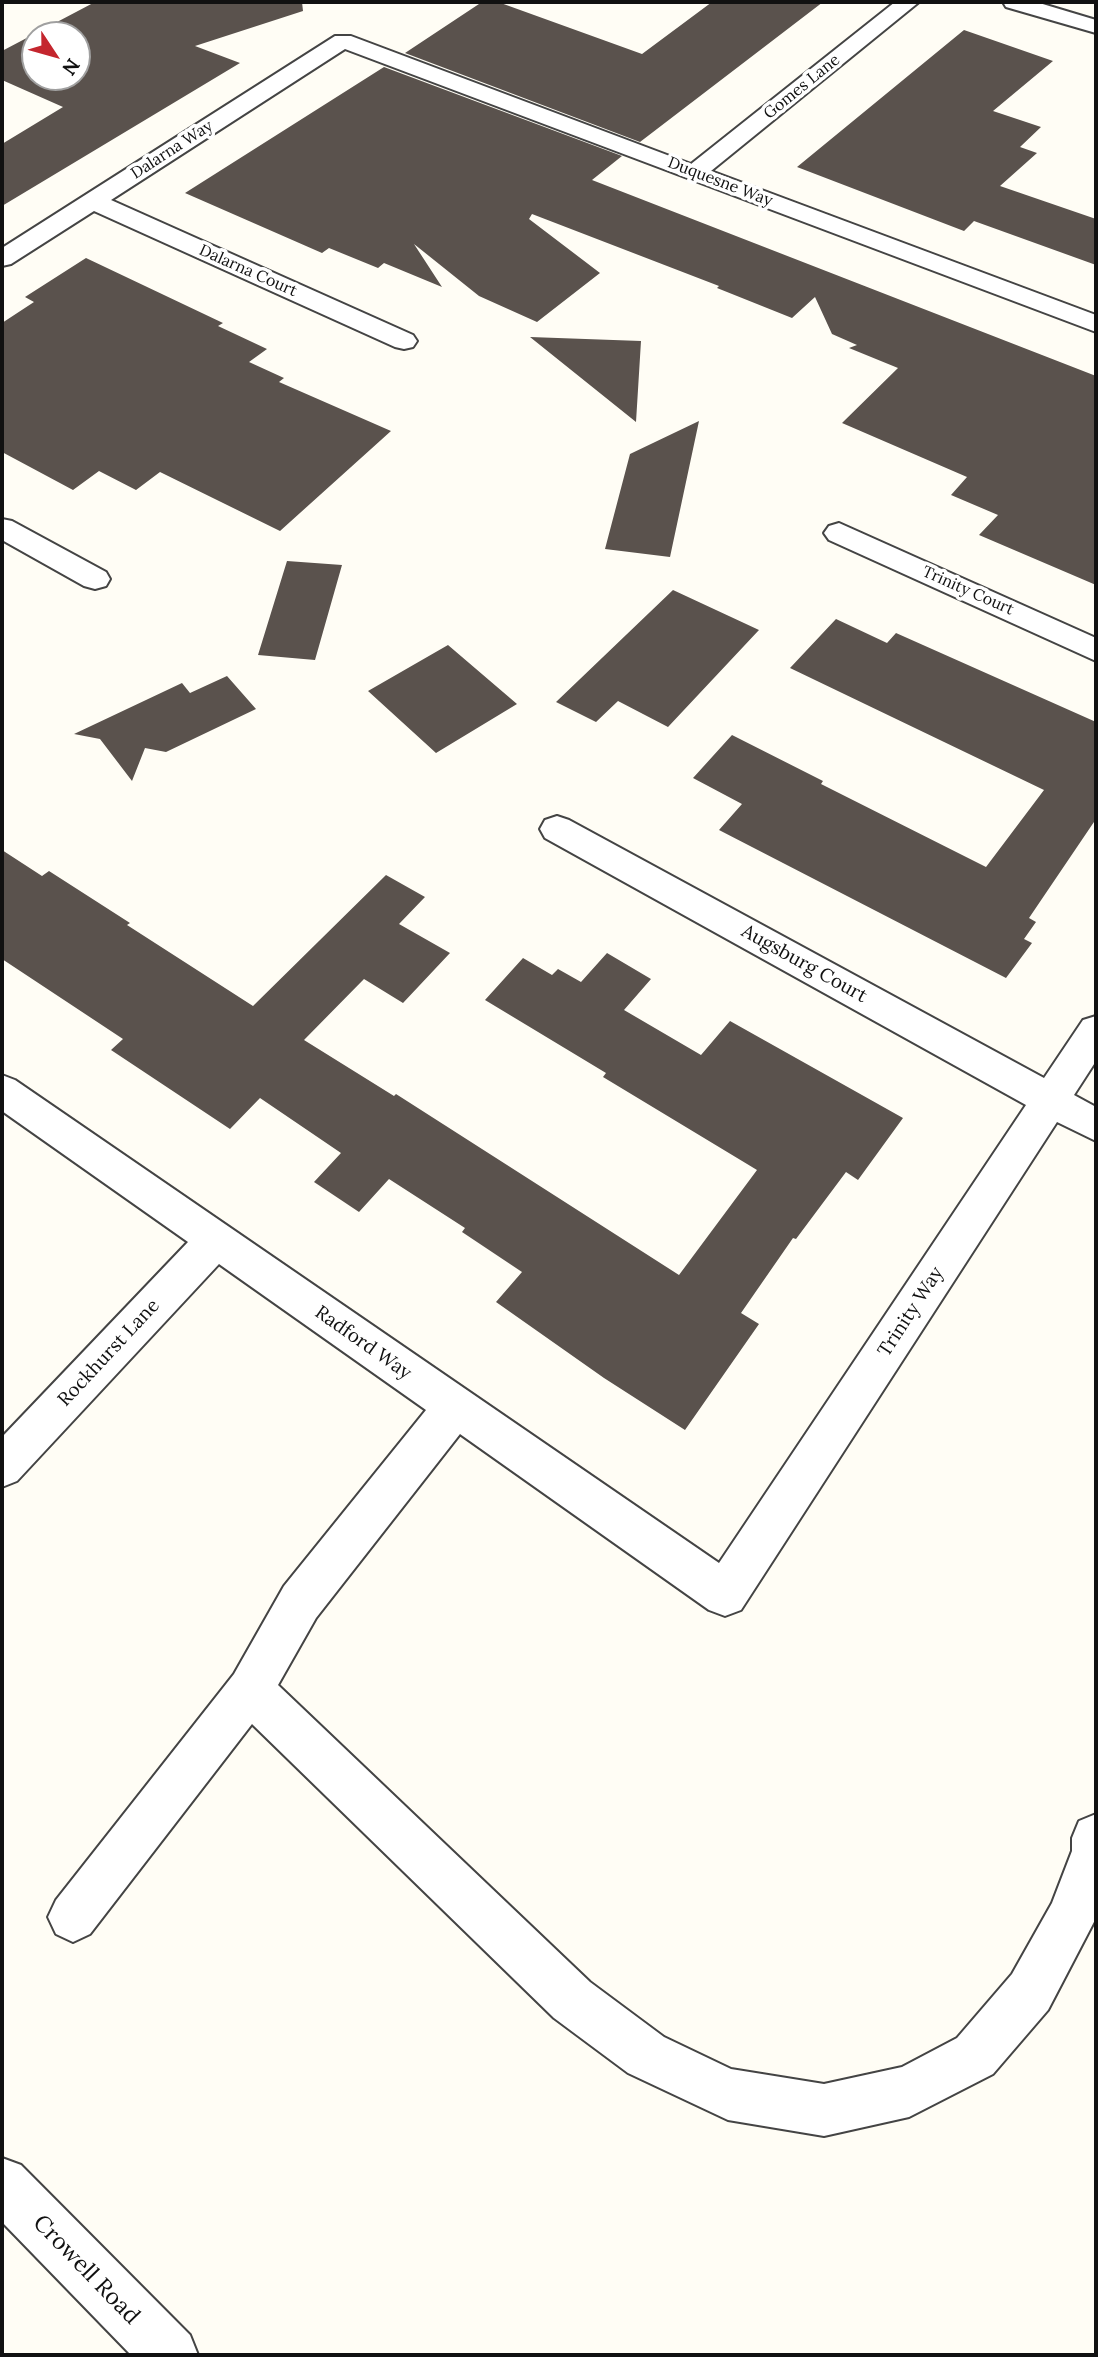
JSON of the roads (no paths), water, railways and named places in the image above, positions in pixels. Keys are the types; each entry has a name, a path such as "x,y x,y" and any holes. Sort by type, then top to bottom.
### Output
{"street":[{"name":"Gomes Lane","path":"695,172 908,2"},
{"path":"1014,2 1096,27"},
{"name":"Duquesne Way","path":"343,41 1096,324"},
{"name":"Dalarna Way","path":"2,259 343,41"},
{"name":"Dalarna Court","path":"93,201 404,341"},
{"path":"2,528 95,579"},
{"name":"Trinity Court","path":"839,533 1096,650"},
{"name":"Augsburg Court","path":"557,829 1096,1125"},
{"name":"Trinity Way","path":"725,1594 1096,1031"},
{"name":"Radford Way","path":"2,1091 725,1594"},
{"name":"Rockhurst Lane","path":"2,1467 216,1240"},
{"path":"74,1917 250,1690 300,1602 455,1406"},
{"path":"250,1690 572,2000 646,2055 728,2094 824,2110 909,2091 975,2056 1030,1992 1072,1917 1096,1851 1096,1838"},
{"name":"Crowell Road","path":"2,2184 170,2355"}]}
